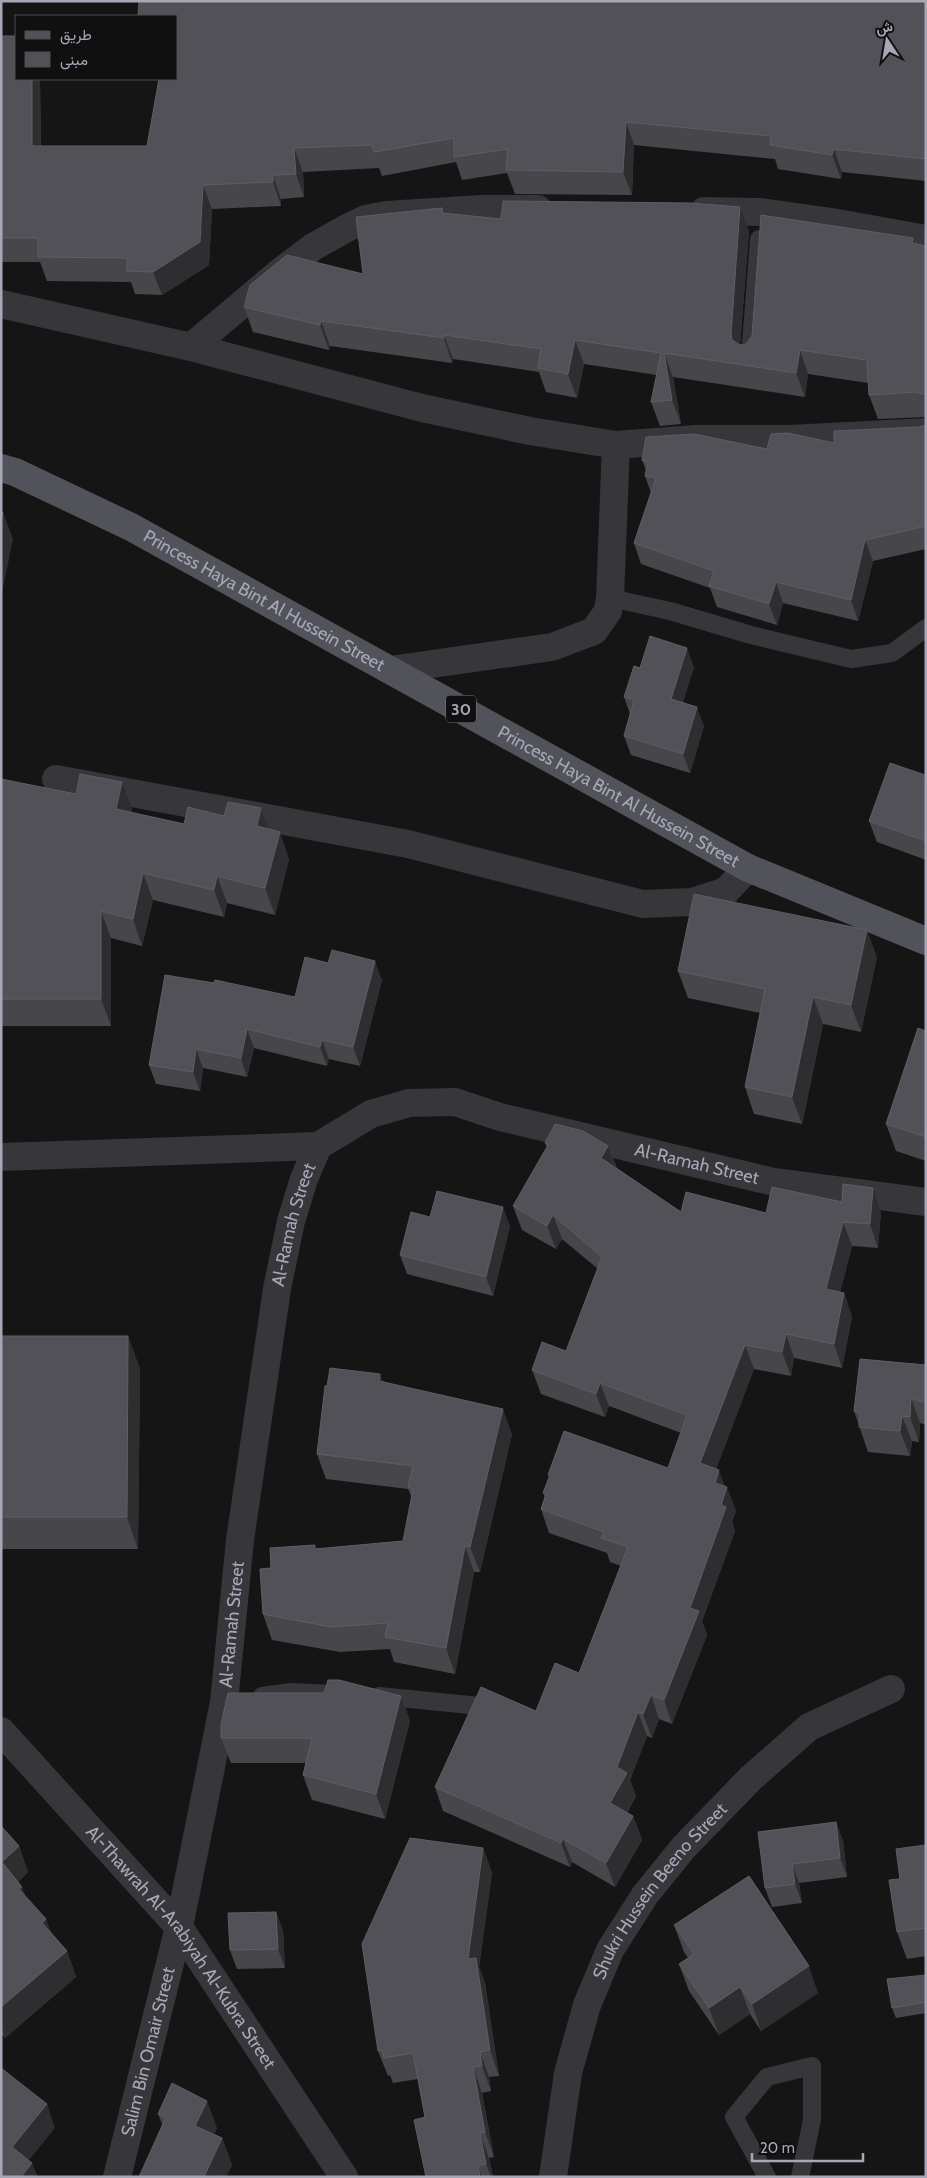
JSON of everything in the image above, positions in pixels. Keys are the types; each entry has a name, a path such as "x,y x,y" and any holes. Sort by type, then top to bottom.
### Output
{"main road":[{"name":"Princess Haya Bint Al Hussein Street","path":"1,468 16,472 132,527 748,868 926,941"}],"street":[{"path":"191,347 286,267 313,247 366,219 386,215 481,209 560,209"},
{"path":"675,210 761,212 832,222 926,239"},
{"path":"1,304 191,347 422,408 530,431 616,445 696,439 789,439 926,432"},
{"path":"390,670 552,647 594,631 608,611 610,598 616,445"},
{"path":"56,779 408,844 643,904 692,902 726,891 748,868"},
{"name":"Al-Ramah Street","path":"179,1928 224,1702 240,1540 277,1289 291,1220 304,1179 318,1146 371,1114 409,1103 454,1102 500,1117 774,1182 926,1202"},
{"path":"1,1157 318,1146"},
{"name":"Shukri Hussein Beeno Street","path":"553,2177 568,2073 587,2005 610,1950 645,1895 684,1847 751,1778 809,1727 891,1689"},
{"name":"Al-Thawrah Al-Arabiyah Al-Kubra Street","path":"1,1731 179,1928 344,2177"},
{"name":"Salim Bin Omair Street","path":"117,2177 179,1928"}],"lane":[{"path":"750,359 761,212"},
{"path":"610,598 670,611 751,635 852,659 892,653 926,628"},
{"path":"224,1702 291,1692 405,1698 480,1706"},
{"path":"767,2177 734,2117 768,2078 812,2066 812,2120 800,2177"}],"building":[{"path":"139,1 926,1 926,159 834,149 832,155 770,145 771,136 626,122 623,172 506,170 508,149 454,157 454,138 374,152 372,145 294,148 296,174 273,175 273,182 203,185 200,242 153,272 127,271 127,258 38,257 38,238 1,238 1,36 15,36 15,80 32,80 32,146 147,146 159,80 178,80 178,15 138,15"},
{"path":"503,201 690,203 740,207 731,334 732,340 740,345 746,344 752,336 761,215 913,238 912,243 926,246 926,395 916,392 869,395 867,360 800,350 796,373 664,353 672,400 651,402 661,353 575,340 568,374 538,368 541,349 444,335 444,338 321,321 320,325 244,307 250,285 287,255 363,274 356,217 442,208 442,213 501,219"},
{"path":"926,425 926,526 865,540 851,600 776,582 769,604 709,586 714,571 634,543 656,478 645,476 648,462 642,460 646,437 694,434 767,449 771,434 788,433 834,443 834,431 919,427"},
{"path":"650,636 687,648 671,699 697,707 683,754 624,736 634,700 624,697 634,666 640,668"},
{"path":"890,763 925,775 923,782 926,783 926,841 869,821"},
{"path":"80,774 122,782 116,809 184,824 188,807 224,816 228,802 261,808 257,826 280,832 265,888 217,876 214,890 143,873 133,919 101,911 101,999 1,999 1,779 76,794"},
{"path":"694,894 867,930 851,1005 813,997 792,1097 745,1087 765,989 678,971"},
{"path":"332,950 375,961 353,1047 322,1040 320,1047 247,1029 241,1058 196,1049 193,1072 149,1065 165,975 214,983 215,980 295,997 305,957 328,963"},
{"path":"918,1028 926,1031 926,1137 886,1124"},
{"path":"555,1124 583,1131 608,1146 601,1158 681,1212 686,1192 766,1213 772,1187 842,1202 843,1184 873,1188 870,1224 843,1222 826,1289 844,1293 834,1344 786,1334 782,1352 745,1345 700,1463 719,1470 715,1483 727,1487 721,1505 726,1507 690,1608 699,1611 664,1700 651,1695 643,1714 638,1712 617,1767 627,1773 610,1803 633,1816 606,1863 563,1839 561,1843 435,1787 481,1687 536,1711 555,1663 579,1673 628,1547 601,1538 604,1532 541,1509 546,1494 543,1493 550,1475 548,1475 564,1431 668,1468 687,1415 600,1383 596,1394 532,1370 542,1342 566,1351 602,1257 553,1215 547,1226 513,1206 548,1145 545,1143"},
{"path":"437,1191 503,1207 486,1277 400,1255 411,1212 430,1217"},
{"path":"1,1336 128,1336 127,1517 1,1517"},
{"path":"860,1359 926,1365 926,1403 911,1398 910,1417 902,1416 900,1431 859,1427 860,1413 854,1411"},
{"path":"330,1368 380,1374 379,1381 503,1409 470,1547 465,1546 446,1648 385,1637 388,1623 331,1627 263,1614 260,1569 271,1568 270,1548 315,1545 315,1549 403,1541 413,1489 408,1487 413,1466 317,1454 325,1386 327,1386"},
{"path":"328,1680 339,1680 401,1696 376,1794 303,1775 312,1738 221,1738 221,1724 228,1693 324,1693"},
{"path":"836,1822 840,1858 792,1864 795,1884 765,1888 758,1832"},
{"path":"1,1826 19,1846 2,1862 22,1887 19,1889 46,1919 42,1923 67,1951 1,2007"},
{"path":"410,1838 483,1848 468,1959 476,1958 490,2050 480,2052 482,2066 473,2067 485,2132 480,2133 486,2164 478,2165 480,2177 426,2177 414,2120 425,2117 413,2053 384,2058 382,2050 378,2051 362,1944"},
{"path":"926,1845 926,1928 897,1932 889,1880 900,1879 896,1849"},
{"path":"749,1876 809,1966 752,2004 740,1987 709,2008 679,1964 694,1954 674,1925"},
{"path":"276,1912 278,1949 230,1950 228,1913"},
{"path":"926,1975 926,2002 892,2008 887,1979"},
{"path":"1,2068 47,2104 12,2147 32,2163 21,2177 1,2177"},
{"path":"172,2083 207,2101 195,2126 222,2138 204,2177 139,2177 166,2117 158,2114"}]}
